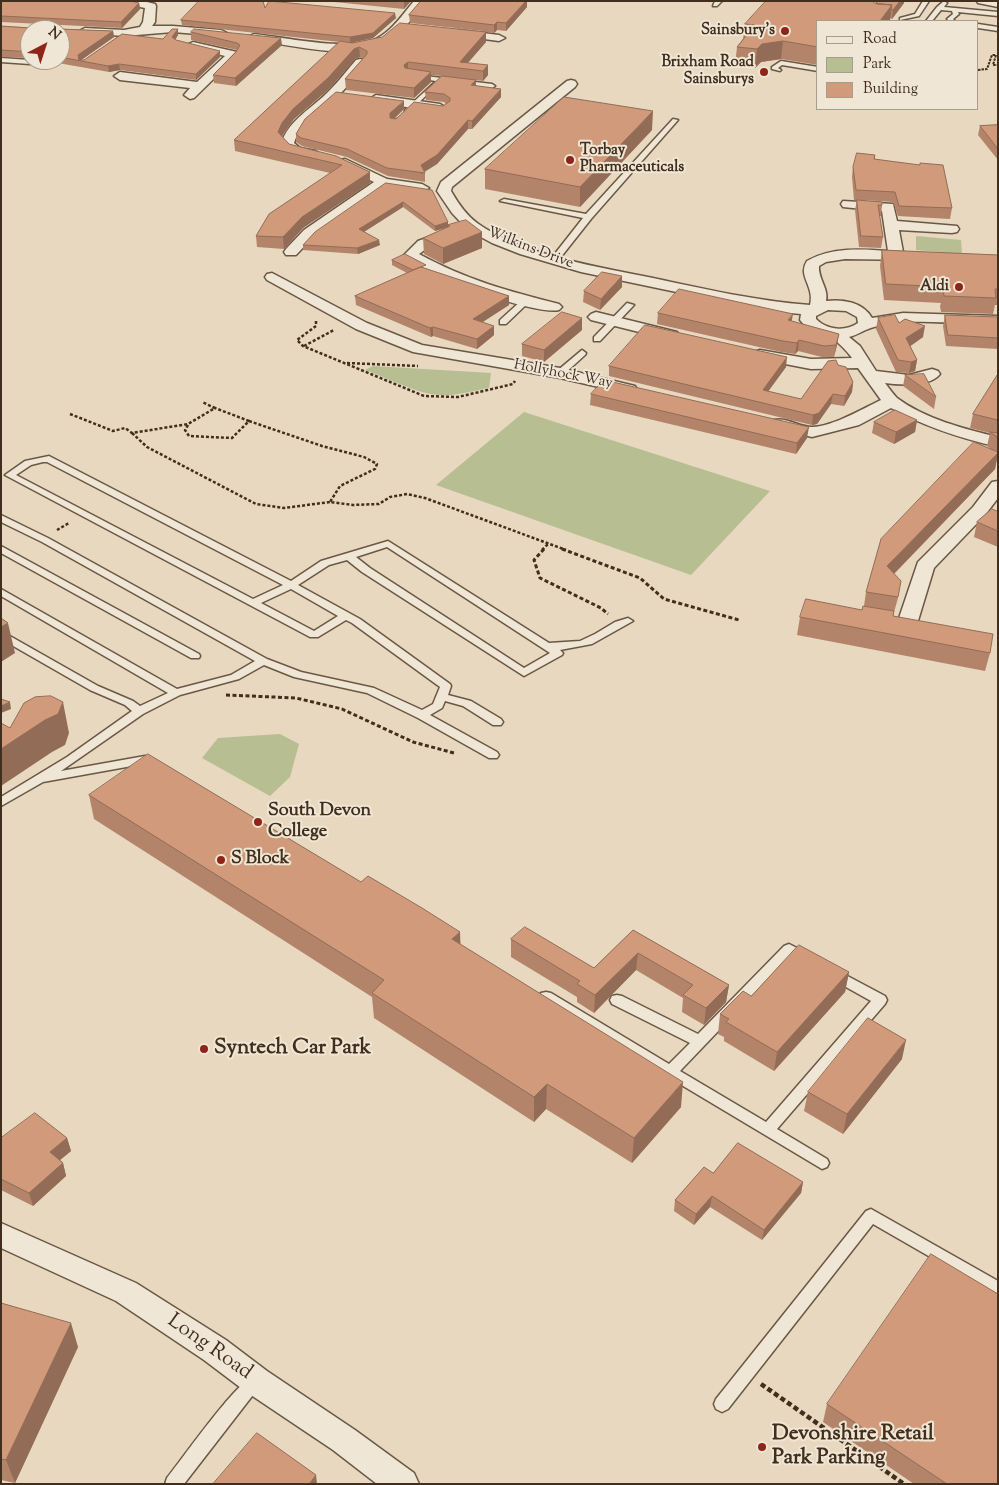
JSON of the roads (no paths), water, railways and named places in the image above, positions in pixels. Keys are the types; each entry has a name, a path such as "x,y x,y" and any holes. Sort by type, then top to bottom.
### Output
{"street":[{"path":"125,1 151,6 149,22 144,30"},
{"path":"77,30 121,36 144,30 192,30 352,48 378,43 398,27 420,1"},
{"path":"982,1 998,4"},
{"path":"391,14 409,15"},
{"path":"398,27 416,29"},
{"path":"190,95 233,54 181,43 192,30"},
{"path":"450,33 499,38"},
{"path":"360,63 333,94 296,128 286,144 296,151 342,162 384,182 444,191 446,184 456,175 481,158 571,84"},
{"path":"120,76 200,86"},
{"path":"333,94 443,108"},
{"path":"292,252 309,233 384,182"},
{"name":"Wilkins Drive","path":"444,191 460,214 473,226 494,238 554,260 581,268 766,306 814,309 841,306 861,322"},
{"path":"848,204 888,207 896,256"},
{"path":"891,225 952,229"},
{"path":"473,226 430,240 413,250 411,255 455,278 486,291 554,308"},
{"path":"814,309 818,288 811,274 812,264 819,259 844,255 923,258"},
{"name":"Hollyhock Way","path":"272,277 351,322 396,342 445,355 560,373 645,393"},
{"name":"Wilkins Drive","path":"814,309 821,329 835,333 861,322 903,318 998,321"},
{"path":"596,317 685,338"},
{"path":"861,322 862,362"},
{"path":"835,333 862,362 891,402 963,434 998,442"},
{"path":"742,351 811,364 862,362 897,381 921,379 932,374"},
{"path":"766,421 812,432 853,421 891,402"},
{"path":"906,624 925,566 979,511 998,486"},
{"path":"979,511 998,518"},
{"name":"Long Road","path":"1,1235 126,1292 215,1350 256,1381 344,1440 403,1484"}],"lane":[{"path":"902,20 917,15 926,1"},
{"path":"930,20 945,1"},
{"path":"939,8 998,14"},
{"path":"951,20 956,14 954,10"},
{"path":"979,26 998,30"},
{"path":"1,60 20,61"},
{"path":"778,70 774,68 781,63 816,70"},
{"path":"408,76 492,86"},
{"path":"401,117 440,80"},
{"path":"554,260 588,217 675,120"},
{"path":"504,201 588,217"},
{"path":"504,322 525,302"},
{"path":"596,339 630,305"},
{"path":"560,373 582,354"},
{"path":"346,616 314,635 10,475 18,468 38,458 49,459 356,621 446,686 438,706 422,715"},
{"path":"1,518 263,661 298,675 370,690 422,715 489,752"},
{"path":"253,603 290,585 325,563 388,544 558,654 524,673 366,570 350,557"},
{"path":"3,552 195,656"},
{"path":"1,592 176,693"},
{"path":"547,646 572,647 594,639 623,622"},
{"path":"1,634 94,688 129,704 139,711"},
{"path":"1,802 71,760 139,711 176,693 235,676 263,661"},
{"path":"442,697 467,703 497,722"},
{"path":"39,780 145,760 162,770"},
{"path":"671,1071 789,949 880,1000 768,1130"},
{"path":"532,988 822,1163"},
{"path":"616,1000 699,1042"},
{"path":"722,1404 871,1215 998,1289"},
{"path":"173,1484 237,1401 256,1381"}],"place":[{"name":"Sainsbury's","path":"785,31"},
{"name":"Brixham Road Sainsburys","path":"764,72"},
{"name":"Torbay Pharmaceuticals","path":"570,160"},
{"name":"Aldi","path":"959,287"},
{"name":"South Devon College","path":"258,822"},
{"name":"S Block","path":"221,860"},
{"name":"Syntech Car Park","path":"204,1049"},
{"name":"Devonshire Retail Park Parking","path":"762,1447"}]}
